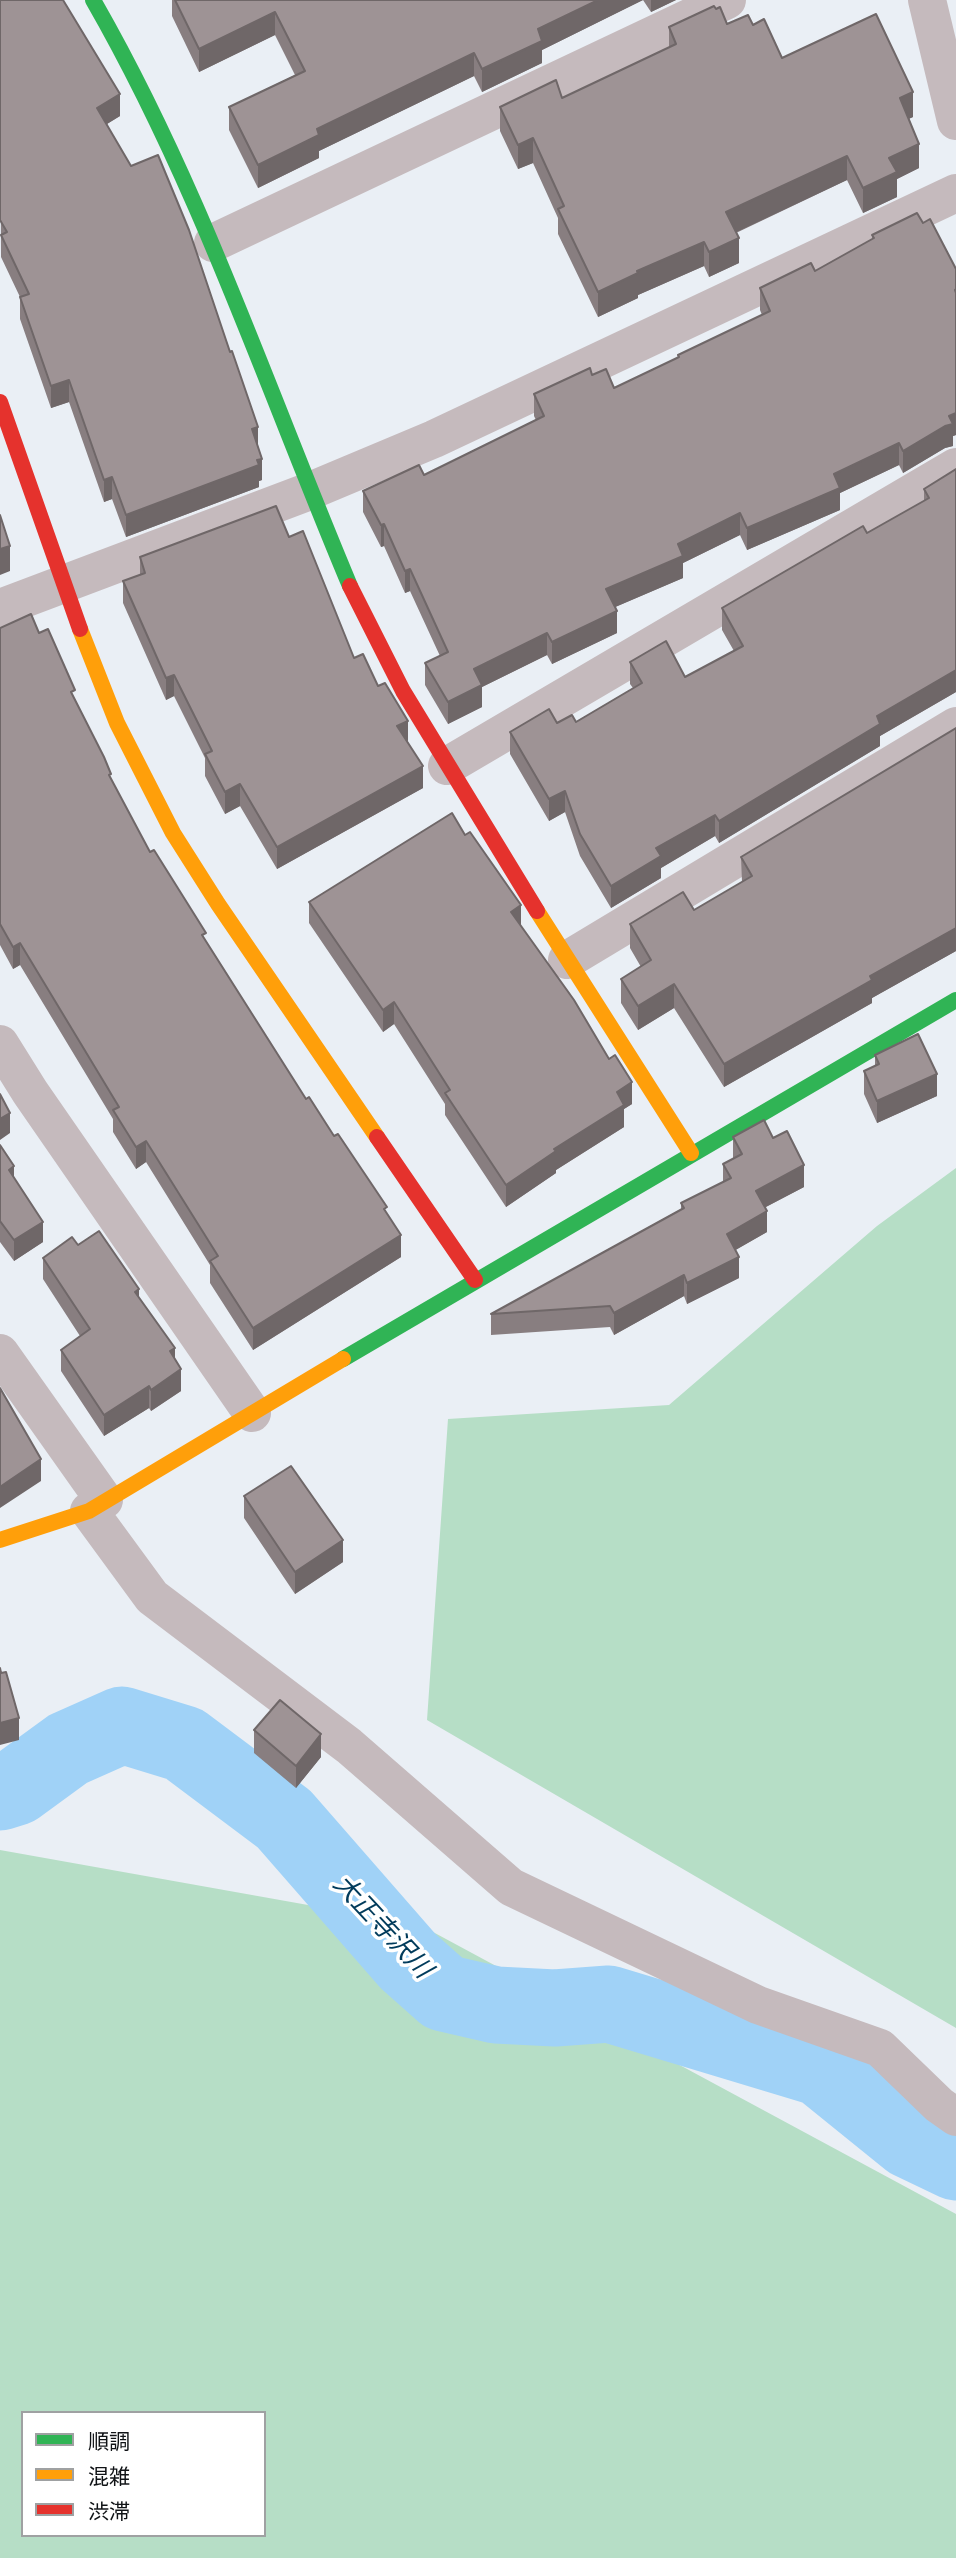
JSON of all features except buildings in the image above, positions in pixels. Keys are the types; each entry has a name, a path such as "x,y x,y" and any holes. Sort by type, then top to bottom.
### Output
{"street":[{"path":"93,0 169,143 214,243 310,491 360,609 403,691 447,766 691,1153"},
{"path":"214,243 727,0"},
{"path":"927,0 956,121"},
{"path":"0,608 310,491 434,439 956,193"},
{"path":"0,402 64,584 117,723 173,832 218,904 475,1280"},
{"path":"447,766 956,467"},
{"path":"567,960 956,726"},
{"path":"0,1540 96,1506 475,1280 956,1000"},
{"path":"0,1044 30,1092 253,1413"},
{"path":"0,1353 152,1597 349,1746 511,1887 758,2005 880,2048 939,2105 956,2117"}],"green space":[{"path":"956,1168 956,2028 427,1720 448,1419 669,1405 877,1226"},
{"path":"0,1850 420,1925 956,2214 956,2558 0,2558"}],"waterway":[{"name":"大正寺沢川","path":"0,1792 16,1787 68,1749 122,1725 184,1744 284,1819 408,1961 444,1993 496,2005 555,2008 609,2004 821,2068 910,2140 956,2162"}],"traffic: fast":[{"path":"93,0 167,142 230,289 350,586"},
{"path":"343,1359 956,1000"}],"traffic: slow":[{"path":"80,629 117,723 173,833 218,904 377,1137"},
{"path":"537,911 691,1153"},
{"path":"0,1540 89,1511 343,1359"}],"traffic: jam":[{"path":"0,402 80,629"},
{"path":"350,586 403,691 537,911"},
{"path":"377,1137 475,1280"}]}
